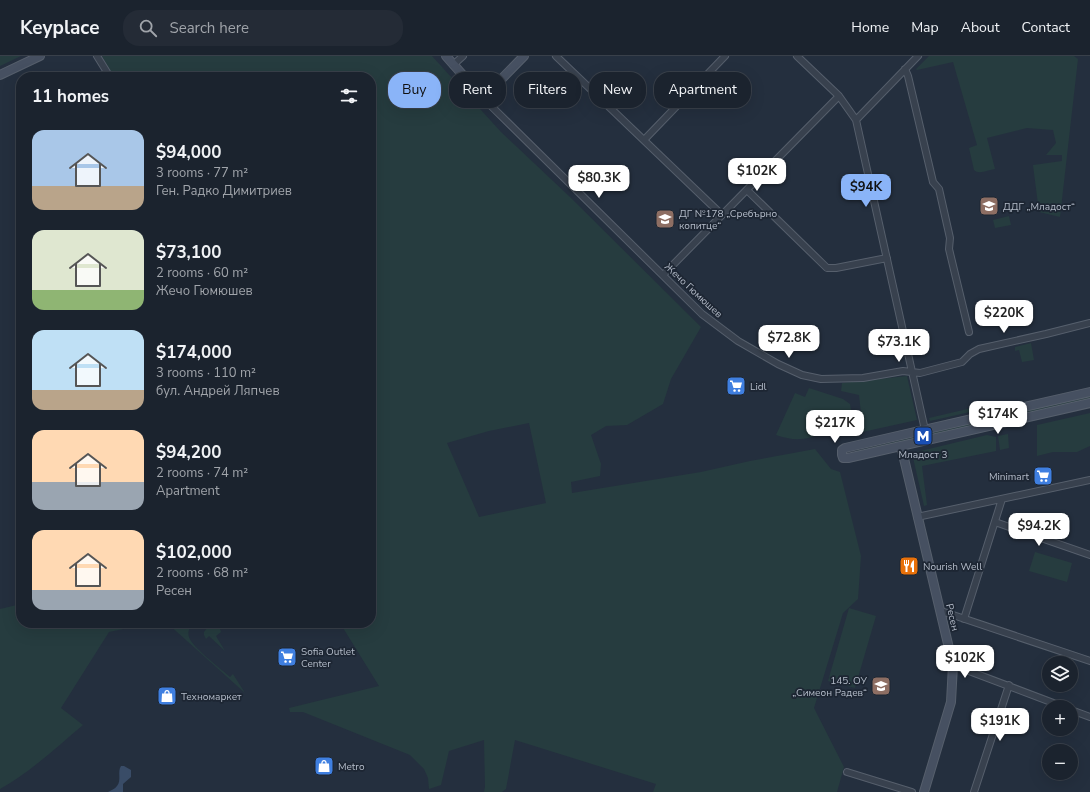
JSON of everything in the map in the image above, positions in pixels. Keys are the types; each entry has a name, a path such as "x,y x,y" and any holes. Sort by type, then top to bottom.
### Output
{"street":[{"path":"0,75 40,56"},
{"path":"97,56 107,72"},
{"name":"Жечо Гюмюшев","path":"446,56 459,72"},
{"path":"453,65 463,56"},
{"path":"506,74 524,56"},
{"path":"556,56 722,215"},
{"path":"644,140 725,56"},
{"path":"797,56 839,96 856,120 925,430"},
{"path":"856,120 918,56"},
{"path":"905,69 908,76 933,182 939,189 950,238 949,249 969,332"},
{"path":"663,275 839,96"},
{"name":"Жечо Гюмюшев","path":"493,108 702,314 738,341 778,364 802,375 821,379 839,380 863,378 903,371 920,373 962,362 970,354 979,349 1090,323"},
{"path":"747,190 827,268 836,268 887,258"},
{"path":"1090,392 845,448 842,455 843,458 846,459 1090,403"},
{"name":"Ресен","path":"901,446 953,665 951,702 924,792"},
{"path":"917,517 1090,480"},
{"path":"964,619 1002,499"},
{"path":"995,522 1090,555"},
{"path":"941,611 1090,661"},
{"path":"953,665 1046,700"},
{"path":"974,792 1009,686"},
{"path":"1078,713 1090,717"},
{"path":"847,772 912,792"}],"green space":[{"path":"0,56 21,56 0,66"},
{"path":"102,56 432,56 449,75 449,108 479,108 501,132 571,198 701,327 671,379 663,404 627,425 606,426 591,435 601,464 600,476 571,482 572,493 701,472 815,449 831,469 840,472 861,556 858,599 843,613 814,708 844,767 837,792 653,792 656,784 515,740 506,789 502,792 484,792 484,740 449,751 441,785 429,789 428,778 424,769 410,755 303,712 290,712 289,708 379,686 343,628 376,628 376,72 111,72","holes":["529,423 546,503 479,517 447,443 489,431"]},
{"path":"929,56 1074,56 1078,59 1060,217 1039,212 1033,165 1062,161 1062,155 1046,155 1056,143 1053,130 1027,128 987,138 995,169 981,172 974,170 969,148 977,145 953,62 917,70 916,69"},
{"path":"1009,216 1011,225 995,228 993,220"},
{"path":"1031,343 1034,360 1022,362 1019,350 1015,351 1015,347"},
{"path":"907,376 917,420 858,433 856,427 861,413 859,395 841,391 842,383"},
{"path":"809,388 843,399 850,404 851,410 839,420 834,418 821,426 823,432 811,437 794,439 776,435 795,393 805,397"},
{"path":"1090,395 1090,400 857,453 856,451"},
{"path":"980,406 979,410 930,421 929,418"},
{"path":"1090,413 1090,446 1077,452 1053,452 1037,456 1037,425"},
{"path":"1008,434 1009,448 1000,450 998,436"},
{"path":"987,435 996,437 996,451 922,466 927,505 924,506 912,453"},
{"path":"1035,552 1072,563 1067,582 1029,571"},
{"path":"16,605 16,628 128,628 109,632 61,708 83,725 32,768 0,789 0,609"},
{"path":"849,608 876,616 855,688 828,681"},
{"path":"173,628 190,628 188,635 200,652 230,677 233,674 245,693"},
{"path":"207,628 224,628 220,629 221,632 216,636 225,651 209,636 206,639 204,632"}],"water":[{"path":"121,766 131,770 131,777 123,784 123,792 108,792 115,788 118,784"}],"place":[{"name":"ДДГ „Младост“","path":"989,206"},
{"name":"ДГ №178 „Сребърно копитце“","path":"665,219"},
{"name":"Lidl","path":"736,386"},
{"name":"Младост 3","path":"923,436"},
{"name":"Minimart","path":"1043,476"},
{"name":"Nourish Well","path":"909,566"},
{"name":"Sofia Outlet Center","path":"287,657"},
{"name":"145. ОУ „Симеон Радев“","path":"881,686"},
{"name":"Техномаркет","path":"167,696"},
{"name":"Metro","path":"324,766"}]}
